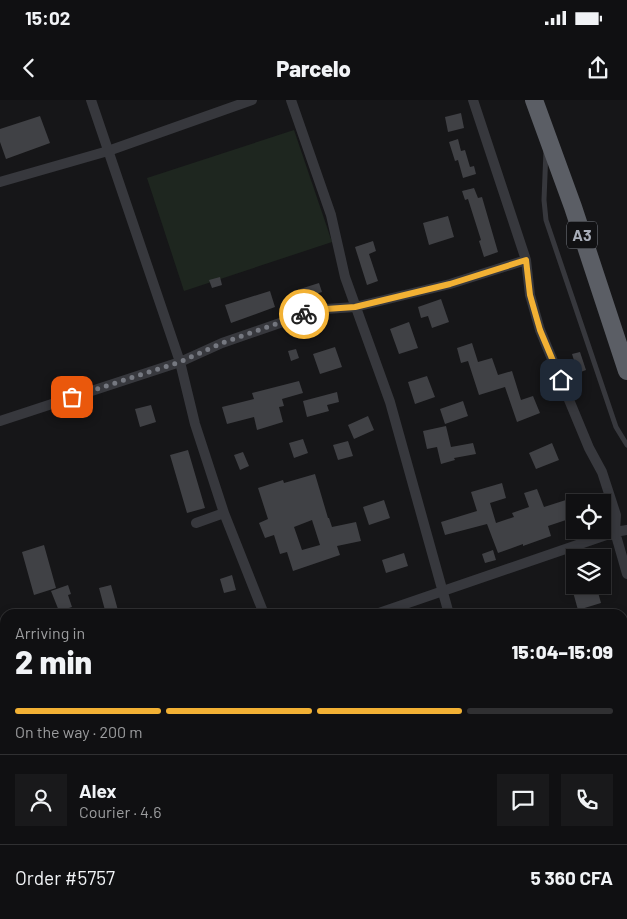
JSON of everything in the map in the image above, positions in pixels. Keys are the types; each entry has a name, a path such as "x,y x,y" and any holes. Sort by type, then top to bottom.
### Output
{"highway":[{"name":"A3","path":"534,100 573,207 627,372"}],"street":[{"path":"91,100 180,362 195,424 224,513 262,609"},
{"path":"0,182 108,151 252,100"},
{"path":"291,100 331,215 345,277 390,402 447,609"},
{"path":"472,100 526,260 530,295 540,330 589,448 602,472 616,515 615,532 627,574"},
{"path":"0,421 180,362 222,343 303,315 326,309 355,307 450,284 526,260"},
{"path":"196,523 224,513"},
{"path":"391,609 615,532 627,530"}],"lane":[{"path":"547,137 544,200 546,220 616,427 627,445"}],"shaded area":[{"path":"294,130 332,242 184,291 147,178"}],"building":[{"path":"461,113 464,128 448,132 445,117"},
{"path":"40,116 50,143 6,159 0,142 0,129"},
{"path":"458,139 461,151 465,150 470,167 474,166 476,174 463,178 458,160 455,161 449,142"},
{"path":"474,188 478,198 482,197 498,252 484,257 479,241 481,240 468,199 465,200 462,191"},
{"path":"448,216 454,237 429,245 423,223"},
{"path":"373,241 376,251 369,254 378,281 367,285 355,247"},
{"path":"220,277 222,285 212,288 209,280"},
{"path":"319,283 322,292 303,298 300,289"},
{"path":"270,291 275,307 231,323 225,305"},
{"path":"441,299 449,322 432,328 428,316 421,318 418,307"},
{"path":"409,322 418,348 399,354 390,329"},
{"path":"472,343 478,362 492,358 498,375 512,371 521,400 533,396 540,413 517,422 505,387 479,395 468,361 461,363 457,348"},
{"path":"335,347 342,367 320,374 313,354"},
{"path":"296,349 299,358 291,361 288,351"},
{"path":"580,352 586,370 578,373 572,354"},
{"path":"427,376 435,397 415,404 408,382"},
{"path":"299,381 303,393 282,399 284,406 279,407 283,422 257,430 254,417 227,424 222,407 254,399 252,393"},
{"path":"337,392 339,402 327,405 329,411 307,417 303,401"},
{"path":"463,401 468,416 445,424 440,409"},
{"path":"151,405 156,422 140,427 135,409"},
{"path":"368,416 374,430 354,439 348,425"},
{"path":"446,426 451,447 473,443 476,454 454,458 455,460 441,464 437,447 427,449 423,431"},
{"path":"303,439 308,453 294,458 289,443"},
{"path":"348,441 353,456 338,460 333,445"},
{"path":"552,443 559,460 536,469 529,453"},
{"path":"188,450 205,508 187,513 170,455"},
{"path":"243,452 249,466 240,470 234,455"},
{"path":"315,474 332,527 356,522 361,541 337,546 340,555 293,571 287,552 280,554 274,535 265,538 259,523 268,519 258,488 283,480 284,483","holes":["312,520 320,545 302,550 294,527"]},
{"path":"502,483 506,498 490,503 496,523 514,517 512,513 529,507 524,493 537,489 544,507 566,500 566,520 548,526 551,536 498,553 487,524 445,535 441,522 477,511 471,492"},
{"path":"384,500 390,518 369,525 363,507"},
{"path":"44,545 56,588 34,595 22,552"},
{"path":"493,550 496,560 485,563 482,554"},
{"path":"404,553 408,566 386,573 382,560"},
{"path":"232,575 236,590 224,593 220,579"},
{"path":"68,585 71,594 68,595 72,607 58,609 51,591"},
{"path":"111,585 118,609 105,609 99,588"},
{"path":"574,594 598,594 601,603 578,609"}],"way so far":[{"path":"72,397 180,362 222,343 304,314"}],"route":[{"path":"304,314 326,309 355,307 450,284 526,260 530,295 540,330 561,380"}]}
